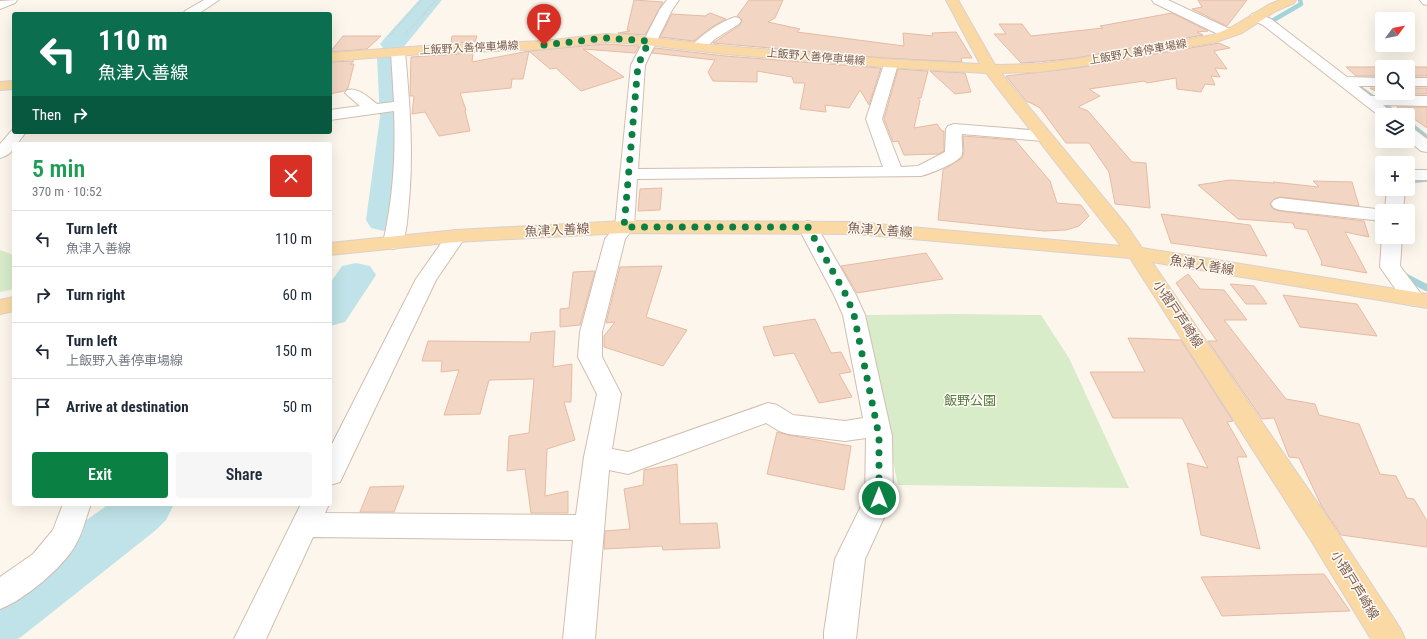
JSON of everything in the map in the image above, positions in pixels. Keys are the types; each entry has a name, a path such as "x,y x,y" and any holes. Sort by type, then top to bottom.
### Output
{"main road":[{"name":"小摺戸芦崎線","path":"952,0 990,69 1120,230 1199,344 1389,639"},
{"name":"上飯野入善停車場線","path":"332,58 398,52 544,45 605,38 891,64 990,69 1038,68 1076,63 1216,38 1237,30 1256,17 1290,0"},
{"path":"0,86 12,85"},
{"name":"魚津入善線","path":"332,249 456,236 624,227 855,228 1136,253 1420,300"},
{"path":"0,307 12,304"}],"street":[{"path":"0,5 11,0"},
{"path":"192,12 213,0"},
{"path":"579,639 597,457 609,394 590,357 590,332 615,238 624,227 638,65 666,9 673,0"},
{"path":"1158,0 1227,33"},
{"path":"1256,17 1267,22 1378,108"},
{"path":"698,47 710,36 735,21"},
{"path":"393,243 399,215 403,153 402,105 398,52"},
{"path":"891,64 874,119 894,172"},
{"path":"1345,82 1375,82"},
{"path":"1415,82 1427,82"},
{"path":"352,93 374,109"},
{"path":"1368,100 1427,101"},
{"path":"332,114 402,105"},
{"path":"628,174 920,171 945,160 954,154 954,129 1043,136"},
{"path":"1,154 16,134"},
{"path":"1415,138 1427,147"},
{"path":"1415,175 1427,175"},
{"path":"1280,204 1375,213"},
{"path":"808,227 846,295 854,315 879,436 879,498 850,559 840,639"},
{"path":"332,470 426,279 456,236"},
{"path":"1392,244 1390,267 1420,300"},
{"path":"597,457 628,463 768,412 788,424 845,431 877,426"},
{"path":"0,595 44,563 65,537 76,506"},
{"path":"250,639 310,515 589,528"}],"path":[{"path":"373,54 422,0"},
{"path":"398,52 399,42 436,0"}],"green space":[{"path":"0,250 12,254 12,289 0,292"},
{"name":"飯野公園","path":"863,315 1041,315 1069,358 1129,488 898,485"}],"building":[{"path":"634,0 663,2 645,35 618,33 630,31 627,30"},
{"path":"749,0 783,0 775,18 768,22 800,29 797,32 904,46 903,33 933,36 932,33 956,32 972,58 961,58 962,62 884,58 713,43 740,25 742,20 737,16"},
{"path":"1198,0 1247,0 1227,26 1192,9 1202,7"},
{"path":"710,13 726,19 710,28 694,41 660,37 672,14 705,16"},
{"path":"1172,13 1208,31 1197,32 1203,35 1076,58 1021,63 994,34 1006,34 999,24 1022,24 1031,36 1103,28 1100,26"},
{"path":"343,36 381,36 367,49 332,52 332,50"},
{"path":"452,36 477,36 475,42 451,43"},
{"path":"1219,43 1230,48 1214,51 1227,69 1215,68 1220,77 1211,76 1215,85 1205,84 1201,92 1177,89 1176,78 1147,83 1144,81 1089,89 1100,96 1078,107 1088,111 1132,162 1146,163 1150,208 1115,204 1109,172 1089,143 1066,143 1040,108 1027,102 1006,76 1076,68"},
{"path":"605,44 639,46 635,53 583,49 624,77 581,91 556,68 550,69 529,51"},
{"path":"655,48 725,56 881,68 869,105 860,90 849,108 825,105 826,112 800,109 805,83 794,83 792,77 757,71 757,82 713,81 708,72 715,60 652,53"},
{"path":"529,51 523,79 512,79 511,88 460,93 466,110 470,131 439,136 425,112 412,114 414,96 410,96 411,57 473,53 472,62"},
{"path":"354,61 350,64 354,64 348,88 344,91 332,94 332,62"},
{"path":"1346,67 1375,67 1375,76 1356,76"},
{"path":"1415,67 1427,67 1427,76 1415,76"},
{"path":"898,69 928,71 921,98 918,98 920,101 914,128 937,124 942,131 944,131 944,151 938,154 904,155 898,141 893,142 884,119"},
{"path":"930,71 965,73 971,92 955,94"},
{"path":"1415,88 1427,88 1427,94 1415,94"},
{"path":"1397,107 1427,107 1427,128 1415,120 1415,108"},
{"path":"963,136 1015,140 1050,181 1057,203 1081,205 1089,216 1079,226 1066,230 1044,231 938,220 943,170 962,158 964,152"},
{"path":"1230,180 1274,183 1273,182 1319,187 1313,181 1352,182 1359,206 1280,197 1274,199 1270,204 1273,209 1280,211 1364,221 1369,237 1345,232 1367,273 1321,265 1322,262 1307,230 1295,228 1293,223 1238,219 1198,185"},
{"path":"662,188 660,210 638,211 640,189"},
{"path":"1161,214 1250,225 1267,256 1171,243"},
{"path":"926,253 943,279 857,293 841,266"},
{"path":"662,266 646,317 687,330 663,366 604,347 604,336 615,322 606,323 620,267"},
{"path":"595,271 580,325 560,327 560,309 569,308 573,272"},
{"path":"1188,274 1200,289 1224,290 1247,320 1224,320 1286,399 1315,404 1319,415 1359,424 1380,474 1396,476 1407,498 1414,499 1427,521 1427,547 1341,535 1322,507 1299,458 1289,457 1274,418 1262,419 1208,341 1217,341 1176,283"},
{"path":"1230,284 1254,286 1267,304 1246,304"},
{"path":"1283,295 1357,304 1377,336 1300,327"},
{"path":"815,319 831,353 841,352 851,372 839,374 852,397 819,403 794,353 774,356 763,327"},
{"path":"555,331 553,367 572,364 571,402 564,402 575,440 547,449 545,496 568,491 568,513 531,513 525,469 507,471 509,436 529,433 534,379 489,380 480,414 444,415 459,370 441,372 442,361 422,361 428,341 530,342 531,333"},
{"path":"1128,338 1181,340 1233,421 1227,422 1247,457 1237,457 1260,549 1201,535 1187,463 1208,468 1182,418 1113,418 1090,372 1145,372"},
{"path":"777,432 851,446 844,490 767,474"},
{"path":"677,464 680,524 717,523 720,548 663,550 662,546 604,549 605,531 630,529 624,489 643,485 644,470"},
{"path":"404,486 394,512 360,512 370,487"},
{"path":"1324,574 1350,611 1222,616 1201,577"}],"waterway":[{"path":"393,44 431,0"},
{"path":"1277,25 1272,21 1301,4 1300,0"},
{"path":"384,220 395,117 390,58"},
{"path":"1352,82 1385,106"},
{"path":"1384,105 1388,108"},
{"path":"1415,129 1427,138"},
{"path":"1415,180 1427,179"},
{"path":"332,309 356,275"},
{"path":"1402,275 1427,288"},
{"path":"0,617 137,514 145,506"}],"route":[{"path":"544,45 576,40 605,38 649,41 638,65 624,227 808,227 846,295 854,315 879,436 879,498"}]}
